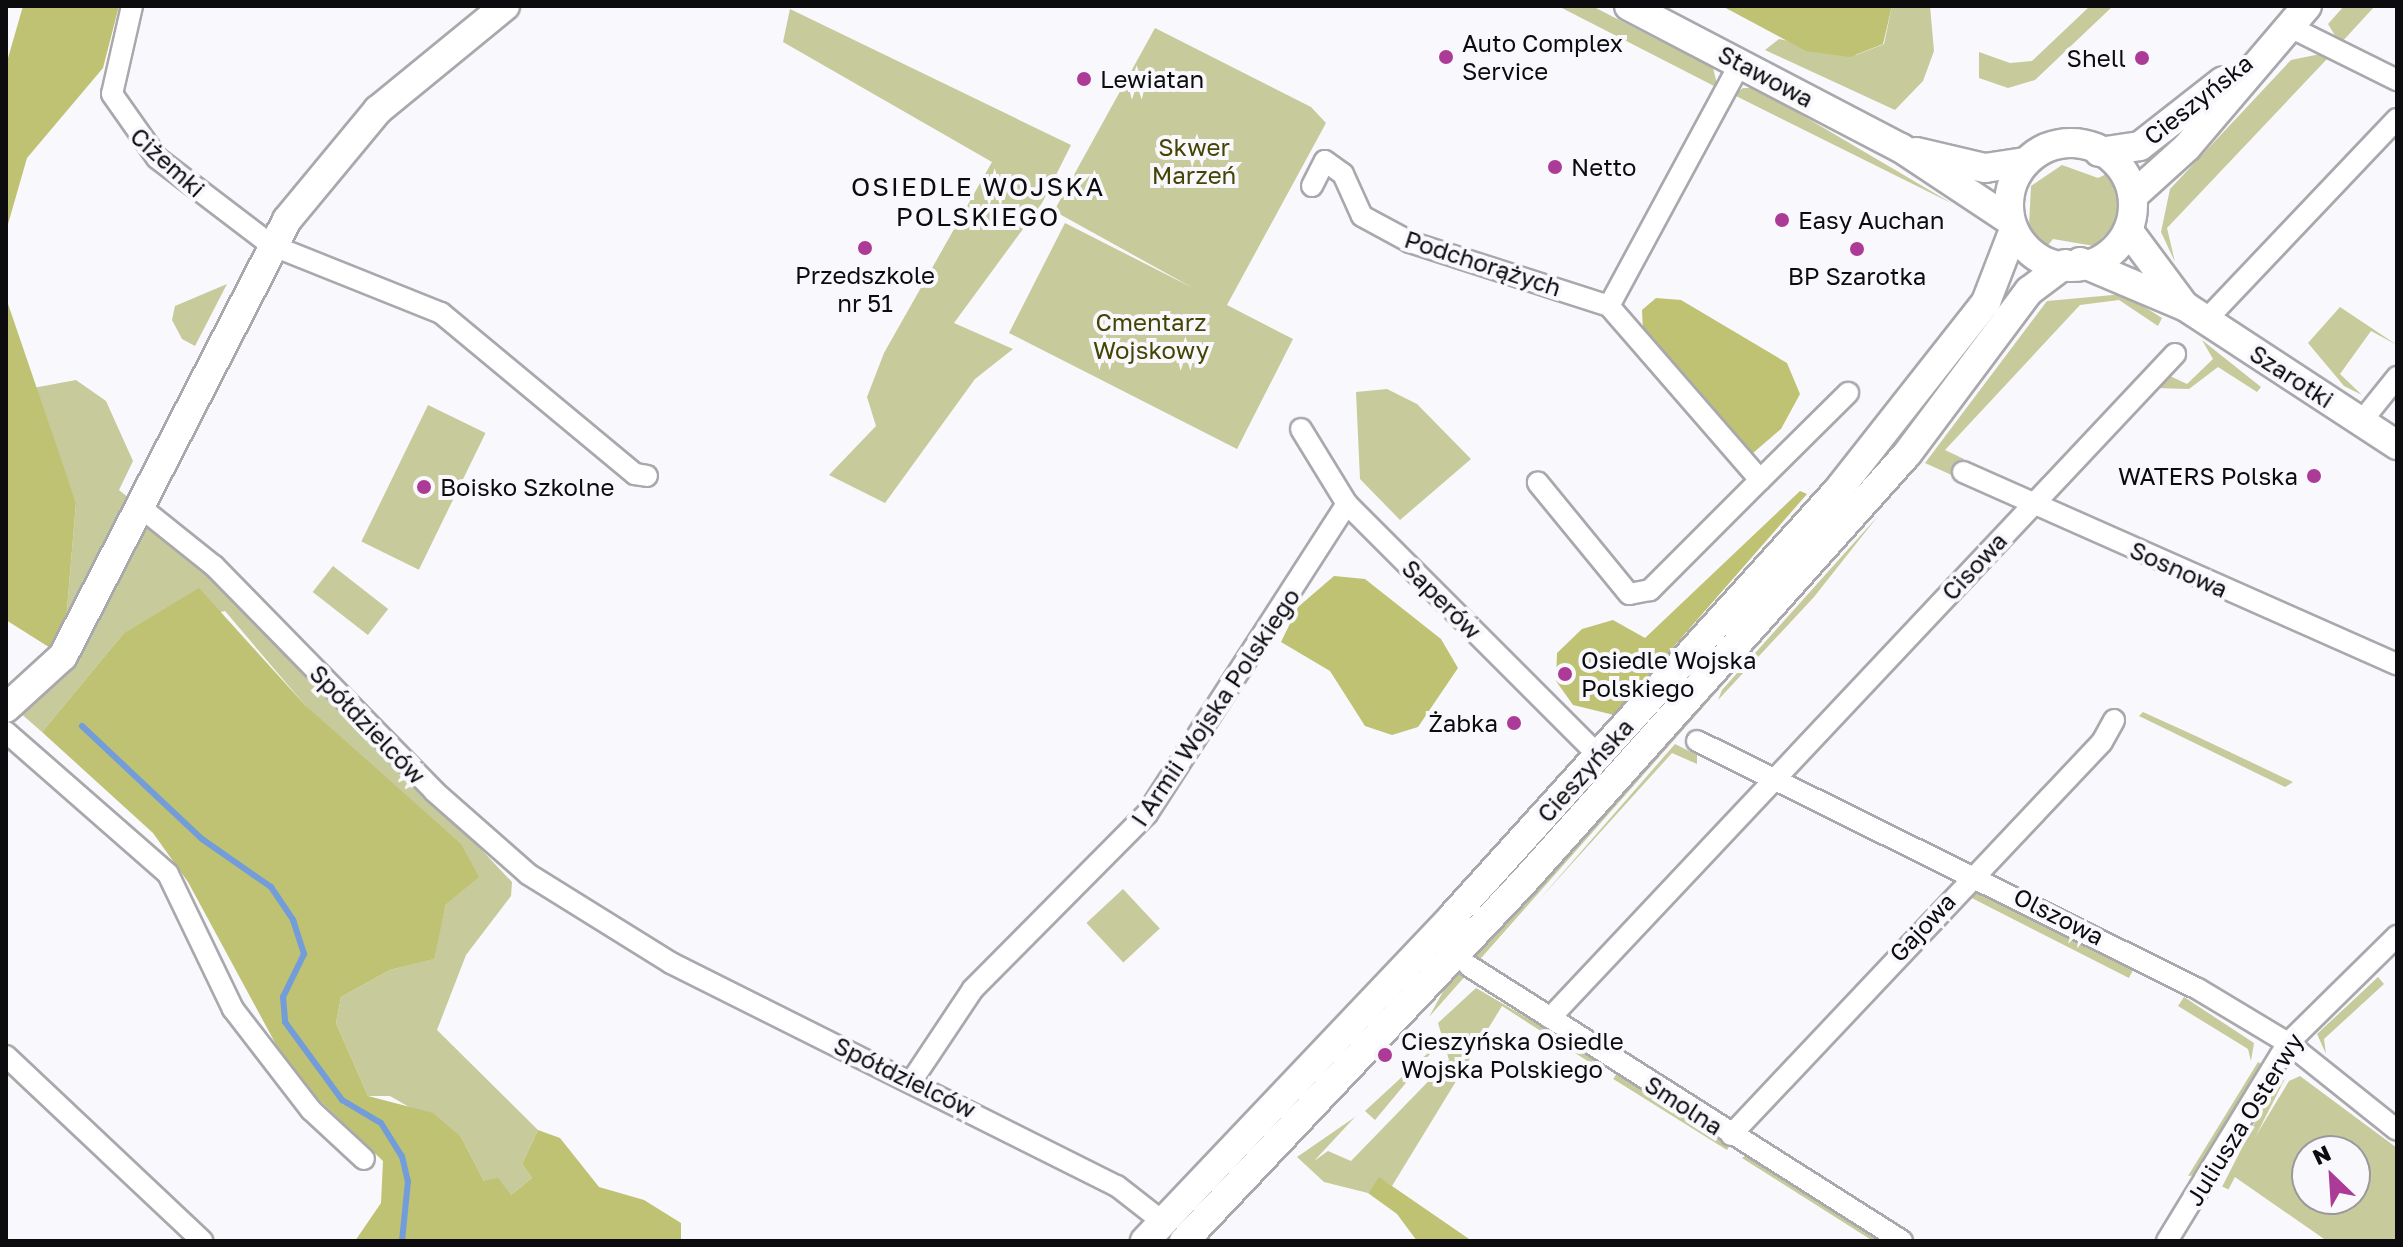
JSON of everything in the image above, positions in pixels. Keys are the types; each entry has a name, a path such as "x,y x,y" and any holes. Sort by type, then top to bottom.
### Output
{"main road":[{"path":"6,708 63,656 271,245 378,110 505,6"},
{"name":"Stawowa","path":"1629,6 1901,148 2010,226"},
{"name":"Cieszyńska","path":"2099,152 2140,146 2170,128 2297,16"},
{"name":"Cieszyńska","path":"2135,194 2187,147 2297,16"},
{"name":"Stawowa","path":"1901,148 1985,168 2025,162"},
{"path":"2057,148 2099,152 2124,172 2135,194 2131,234 2109,254 2072,263 2034,255 2010,226 2009,188 2025,162 2057,148"},
{"name":"Cieszyńska","path":"1154,1232 1599,756 1910,404 1986,302 2010,226"},
{"name":"Szarotki","path":"2131,234 2196,314"},
{"name":"Cieszyńska","path":"1184,1241 1519,887 1907,454 2029,291 2072,263"},
{"name":"Szarotki","path":"2072,263 2196,314 2397,445"}],"street":[{"name":"Ciżemki","path":"132,6 112,79 119,111 157,158 271,245 441,313 635,474 647,476"},
{"path":"2297,16 2397,80"},
{"path":"1741,62 1609,306 1760,480"},
{"path":"2196,314 2397,119"},
{"name":"Podchorążych","path":"1312,186 1325,161 1343,174 1362,216 1410,242 1609,306"},
{"name":"Cisowa","path":"1775,780 2175,354"},
{"path":"2361,422 2397,377"},
{"path":"1538,483 1629,594 1650,590 1848,393"},
{"name":"Saperów","path":"1301,429 1347,504 1599,756"},
{"name":"Sosnowa","path":"1963,472 2397,664"},
{"name":"I Armii Wojska Polskiego","path":"913,1079 973,989 1147,814 1347,504"},
{"name":"Spółdzielców","path":"139,506 214,566 434,791 528,874 671,963 913,1079 1117,1186 1154,1232"},
{"name":"Gajowa","path":"1731,1135 1972,873 2102,742 2114,720"},
{"path":"6,732 168,874 233,1009 311,1110 364,1159"},
{"name":"Olszowa","path":"1697,741 1972,873 2288,1043 2397,1130"},
{"path":"1550,1018 1775,780"},
{"name":"Juliusza Osterwy","path":"2167,1241 2288,1043 2397,936"},
{"name":"Smolna","path":"1469,966 1902,1241"},
{"path":"6,1056 202,1241"}],"green space":[{"path":"23,6 119,6 103,68 27,158 6,231 6,65"},
{"path":"1558,6 1592,6 1713,68 1718,88"},
{"path":"1722,6 1892,6 1883,44 1850,57 1806,51"},
{"path":"1892,6 1930,6 1934,51 1923,81 1895,110 1765,50 1779,39 1856,55 1884,44"},
{"path":"2090,6 2113,6 2035,80 2008,88 1979,78 1979,52 2010,63 2032,61"},
{"path":"2344,6 2375,6 2340,44 2328,24"},
{"path":"790,9 1071,145 1042,203 954,323 1013,349 975,379 885,503 829,475 876,426 867,397 884,353 992,162 783,42"},
{"path":"1155,28 1311,107 1326,123 1227,305 1293,339 1237,449 1009,333 1065,223 1193,288 1054,211"},
{"path":"2325,53 2361,74 2327,59 2167,228 2175,262 2161,232 2170,189 2291,60"},
{"path":"1743,88 1756,88 1953,204 1734,95"},
{"path":"2062,165 2098,178 2111,172 2117,182 2120,219 2094,246 2053,239 2045,249 2029,226 2031,186"},
{"path":"227,284 195,346 182,339 172,320 175,306"},
{"path":"2124,294 2162,318 2158,326 2119,300 2080,305 1945,450 1964,459 1956,477 1925,463 2047,301"},
{"path":"6,298 76,503 63,656 6,620"},
{"path":"1656,298 1681,300 1787,363 1800,394 1781,429 1753,453 1643,331 1642,310"},
{"path":"2035,306 1912,471 1429,1017 1451,977"},
{"path":"2340,307 2397,345 2371,331 2340,374 2362,395 2344,386 2308,343"},
{"path":"2202,340 2261,387 2257,392 2218,367 2189,389 2154,388 2170,376 2187,384 2213,359"},
{"path":"76,380 106,401 133,461 119,490 214,566 512,882 511,896 466,955 437,1030 538,1130 522,1164 532,1178 511,1195 484,1181 461,1137 390,1096 368,1096 336,1023 341,997 390,970 433,959 446,904 416,807 304,704 225,611 123,634 42,732 10,704 63,656 76,503 33,388"},
{"path":"1387,389 1417,404 1471,459 1400,520 1360,479 1356,392"},
{"name":"Boisko Szkolne","path":"428,405 486,433 419,570 361,542"},
{"path":"1800,491 1807,494 1614,715 1573,705 1556,681 1557,653 1582,629 1613,620 1645,638"},
{"path":"1878,516 1814,597 1718,700 1722,690"},
{"path":"333,566 388,609 368,635 313,592"},
{"path":"1334,576 1365,579 1441,639 1458,668 1418,727 1392,735 1365,726 1330,671 1281,642 1298,607"},
{"path":"199,588 304,704 461,844 479,877 446,904 434,959 390,970 341,997 336,1023 368,1096 433,1113 461,1137 484,1181 498,1178 511,1195 532,1178 522,1164 538,1130 560,1138 599,1187 644,1200 681,1223 681,1241 355,1241 381,1203 383,1161 292,1074 188,882 153,833 42,732 123,634"},
{"path":"2143,712 2293,782 2285,787 2139,716"},
{"path":"1675,744 1697,755 1697,764 1672,753 1538,901"},
{"path":"1970,887 2133,970 2129,978 1966,895"},
{"path":"1123,889 1160,928 1123,963 1086,923"},
{"path":"2378,977 2384,984 2324,1039 2326,1054 2317,1034"},
{"path":"1476,988 1597,1059 1597,1067 1502,1006 1392,1186 1379,1178 1368,1193 1324,1182 1297,1157 1355,1117 1314,1161 1328,1151 1351,1161 1449,1060 1438,1023"},
{"path":"2184,997 2254,1043 2251,1061 2248,1049 2178,1006"},
{"path":"1429,1052 1375,1120 1365,1111"},
{"path":"2258,1062 2264,1066 2196,1175 2188,1176"},
{"path":"1617,1073 1731,1144 1727,1150 1613,1079"},
{"path":"2279,1075 2285,1078 2228,1190 2222,1186"},
{"path":"2300,1076 2397,1148 2397,1241 2327,1241 2232,1175 2289,1081"},
{"path":"1748,1154 1887,1241 1873,1241 1742,1158"},
{"path":"1379,1177 1472,1241 1417,1241 1397,1214 1368,1193"}],"waterway":[{"path":"82,726 202,839 271,887 293,920 304,954 283,997 285,1022 342,1100 381,1123 402,1156 408,1181 402,1241"}],"place":[{"name":"Auto Complex Service","path":"1446,57"},
{"name":"Shell","path":"2142,58"},
{"name":"Lewiatan","path":"1084,79"},
{"name":"Netto","path":"1555,167"},
{"name":"Easy Auchan","path":"1782,220"},
{"name":"Przedszkole nr 51","path":"865,248"},
{"name":"BP Szarotka","path":"1857,249"},
{"name":"WATERS Polska","path":"2314,476"},
{"name":"Boisko Szkolne","path":"424,487"},
{"name":"Osiedle Wojska Polskiego","path":"1565,674"},
{"name":"Żabka","path":"1514,723"},
{"name":"Cieszyńska Osiedle Wojska Polskiego","path":"1385,1055"}],"district":[{"name":"OSIEDLE WOJSKA POLSKIEGO","path":"978,202"}],"park label":[{"name":"Skwer Marzeń","path":"1194,161"},
{"name":"Cmentarz Wojskowy","path":"1151,336"}]}
